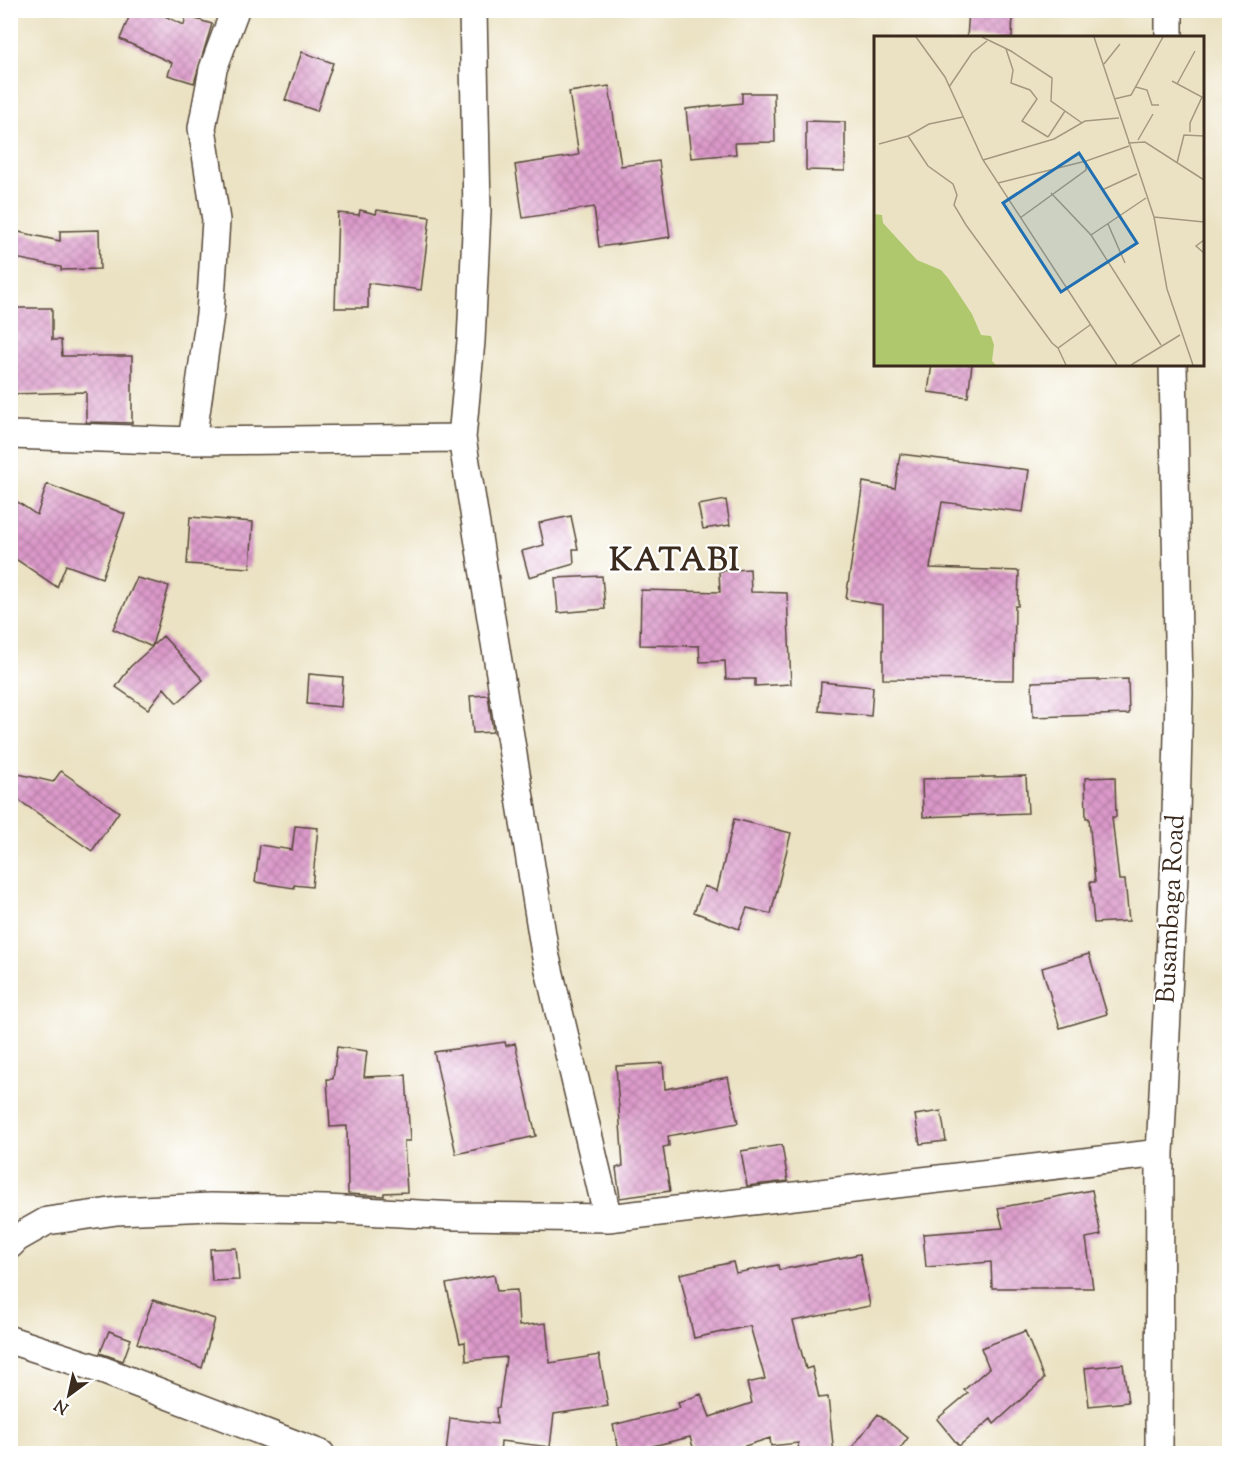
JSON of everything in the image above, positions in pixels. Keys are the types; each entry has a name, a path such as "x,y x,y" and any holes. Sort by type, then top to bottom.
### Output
{"street":[{"path":"192,441 210,314 216,220 202,128 213,69 235,10"},
{"path":"473,10 477,211 471,341 462,438 545,953 608,1218"},
{"path":"1169,10 1169,36"},
{"name":"Busambaga Road","path":"1160,1454 1160,1153 1175,855 1179,693 1173,366"},
{"path":"10,435 192,441 462,438"},
{"path":"10,1245 17,1238 47,1221 117,1211 211,1207 326,1209 456,1216 608,1218 1160,1153"},
{"path":"10,1340 102,1370 321,1454"}],"building":[{"path":"132,10 152,10 184,25 186,16 212,24 194,83 168,75 172,63 120,39"},
{"path":"969,10 1013,10 1012,36 967,36"},
{"path":"302,52 333,63 317,111 285,100"},
{"path":"609,86 621,166 659,161 670,237 599,247 594,207 523,218 515,165 579,155 569,92"},
{"path":"742,93 774,93 775,142 735,143 736,154 691,158 686,109 742,103"},
{"path":"806,121 845,122 845,171 806,170"},
{"path":"360,210 376,214 377,210 430,217 421,290 368,283 368,308 335,308 338,213 359,215"},
{"path":"99,230 100,269 61,270 61,267 10,257 14,231 60,241 60,231"},
{"path":"10,308 52,308 52,340 61,340 62,356 132,356 132,423 86,422 86,392 10,394"},
{"path":"932,366 972,366 968,397 928,392"},
{"path":"900,454 1029,470 1023,512 942,502 930,568 1019,571 1018,606 1015,606 1014,680 883,679 883,605 846,599 863,482 895,488"},
{"path":"47,484 125,514 102,578 66,565 57,587 10,555 10,497 37,515"},
{"path":"726,500 730,525 703,529 698,505"},
{"path":"571,516 578,549 573,549 574,564 529,577 522,551 544,545 539,523"},
{"path":"190,517 253,522 250,568 187,564"},
{"path":"750,569 751,592 787,593 791,684 755,686 755,679 726,679 725,661 700,662 699,646 640,645 641,590 720,592 719,571"},
{"path":"602,576 605,609 558,613 555,578"},
{"path":"137,578 169,586 152,646 163,636 203,680 177,703 164,688 148,709 116,687 130,667 152,647 113,629"},
{"path":"309,674 343,677 341,707 307,704"},
{"path":"1128,679 1129,714 1033,717 1032,682"},
{"path":"821,682 873,687 871,716 819,711"},
{"path":"488,695 493,732 473,733 470,696"},
{"path":"61,771 119,812 92,851 10,794 10,772 53,782"},
{"path":"1026,776 1028,813 923,817 922,779"},
{"path":"1115,777 1116,817 1112,817 1119,880 1125,880 1129,921 1094,923 1090,882 1095,882 1089,818 1086,818 1085,778"},
{"path":"734,819 791,833 771,914 747,908 739,929 694,912 704,886 717,891"},
{"path":"295,826 318,828 312,887 294,885 294,888 255,882 260,845 292,850"},
{"path":"1089,954 1107,1014 1060,1028 1042,968"},
{"path":"505,1042 506,1046 515,1043 536,1136 456,1154 434,1052"},
{"path":"337,1047 367,1051 364,1077 406,1075 410,1141 404,1141 407,1192 384,1193 384,1196 348,1194 347,1126 330,1127 327,1079 333,1079"},
{"path":"663,1063 665,1089 728,1077 738,1123 668,1136 669,1146 663,1147 670,1191 620,1198 616,1168 623,1166 616,1066"},
{"path":"941,1111 946,1141 920,1144 915,1115"},
{"path":"782,1145 788,1181 747,1186 741,1151"},
{"path":"1092,1190 1101,1235 1086,1238 1093,1288 992,1288 991,1262 926,1267 923,1234 1003,1228 998,1208"},
{"path":"236,1248 239,1280 212,1281 210,1249"},
{"path":"860,1254 870,1306 793,1321 806,1369 812,1367 819,1398 828,1397 834,1454 799,1454 798,1443 771,1446 770,1438 720,1454 695,1454 690,1437 620,1454 613,1425 680,1408 678,1403 701,1394 710,1417 752,1403 747,1383 765,1379 750,1326 694,1338 680,1274 733,1262 736,1273 778,1265 779,1270"},
{"path":"494,1275 497,1291 517,1290 519,1326 546,1323 550,1363 599,1355 608,1406 554,1414 550,1447 501,1441 500,1454 446,1454 450,1418 497,1424 496,1408 499,1407 506,1357 466,1361 465,1342 460,1343 446,1284"},
{"path":"153,1300 215,1319 202,1368 137,1343"},
{"path":"109,1331 131,1339 123,1361 100,1353"},
{"path":"1025,1331 1044,1379 994,1424 991,1419 959,1446 937,1419 968,1393 964,1390 989,1368 981,1348"},
{"path":"1123,1364 1128,1402 1089,1406 1085,1368"},
{"path":"878,1414 908,1438 896,1454 847,1454"}],"district":[{"name":"KATABI","path":"675,562"}]}
